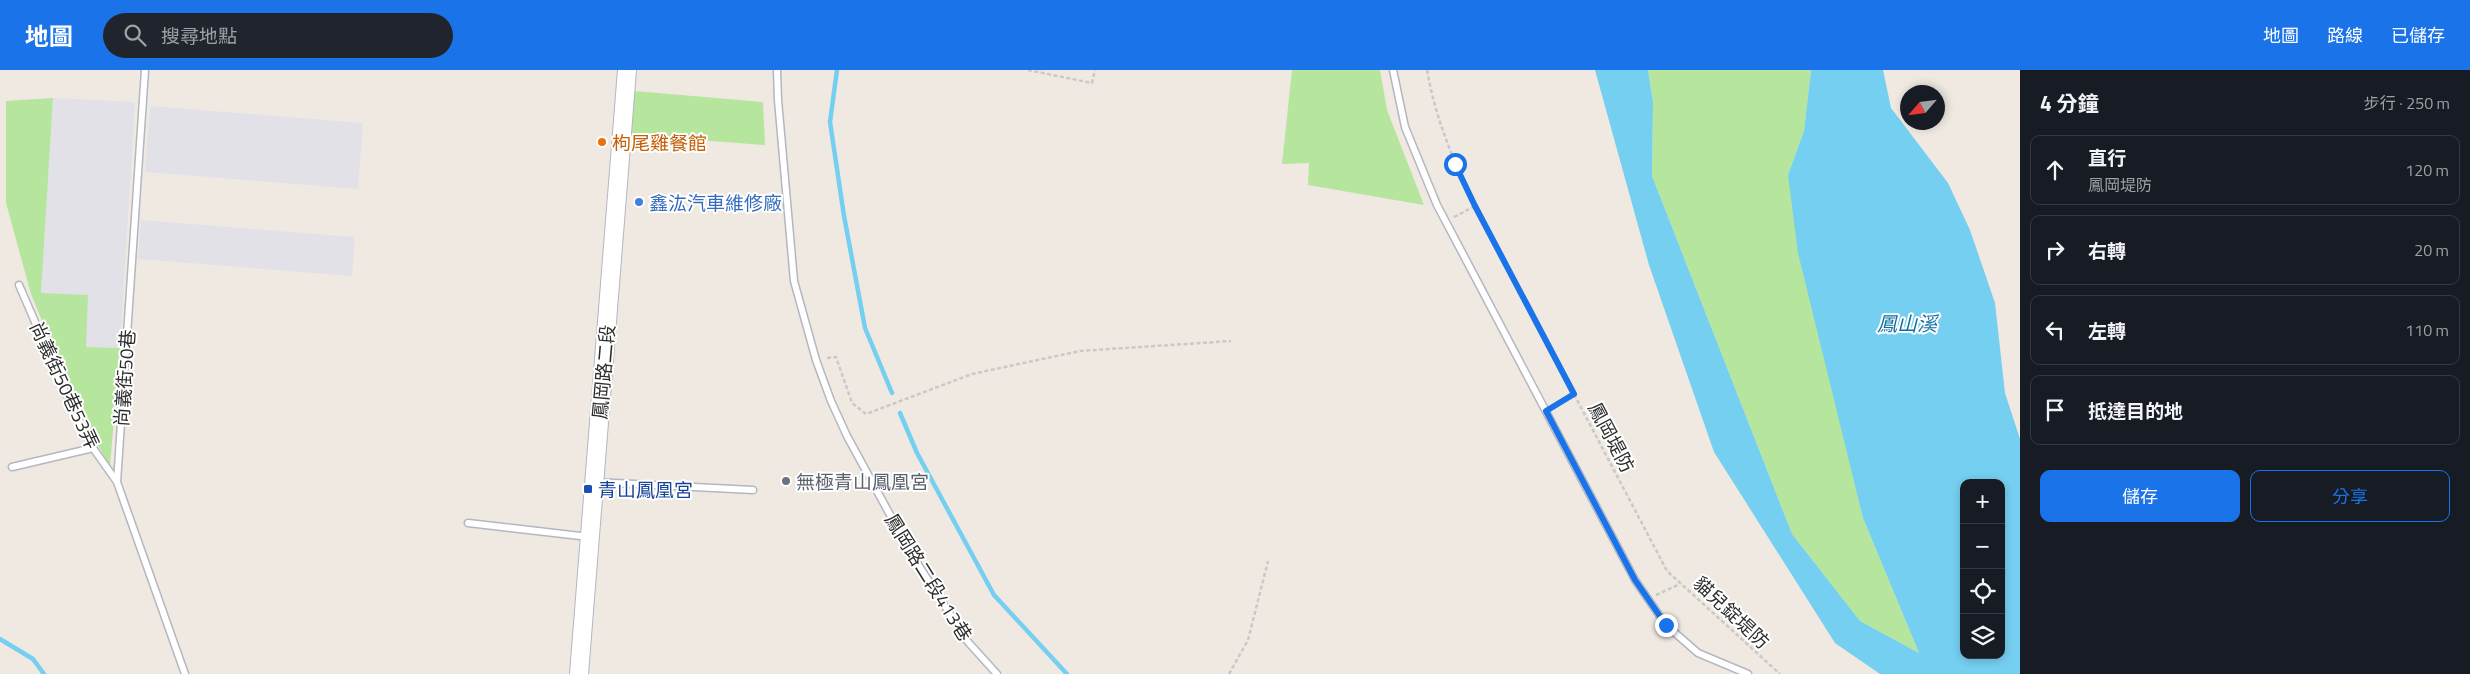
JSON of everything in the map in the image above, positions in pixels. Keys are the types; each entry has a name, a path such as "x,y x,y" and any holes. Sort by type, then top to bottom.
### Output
{"street":[{"name":"鳳岡路二段","path":"579,674 627,70"}],"lane":[{"name":"尚義街50巷","path":"145,70 117,482 185,674"},
{"name":"鳳岡路二段413巷","path":"777,70 794,281 816,360 847,436 912,555 968,642 997,674"},
{"path":"1393,70 1406,127 1446,221 1635,580 1666,625 1698,653 1748,674"},
{"name":"尚義街50巷53弄","path":"20,285 65,392 93,448 117,482"},
{"path":"12,467 93,448"},
{"path":"594,482 754,490"},
{"path":"468,522 590,537"}],"path":[{"path":"1028,70 1092,83 1095,70"},
{"name":"鳳岡堤防","path":"1427,70 1434,107 1455,164 1475,206 1667,570"},
{"path":"1446,221 1475,206"},
{"path":"816,360 836,357 852,403 866,414 972,374 1080,351 1230,341"},
{"path":"1546,411 1574,394"},
{"path":"1229,674 1248,640 1268,560"},
{"name":"貓兒錠堤防","path":"1667,570 1780,674"},
{"path":"1648,599 1681,584"}],"shaded area":[{"path":"53,98 135,102 120,348 86,347 41,293"},
{"path":"150,106 363,123 358,189 145,172"},
{"path":"141,220 355,237 352,276 138,259"}],"green space":[{"path":"1292,70 1380,70 1387,110 1424,205 1308,185 1309,163 1282,164"},
{"path":"1648,70 1811,70 1804,131 1788,175 1863,518 1919,653 1860,621 1792,534 1652,176 1653,102"},
{"path":"634,91 763,102 765,145 631,135"},
{"path":"53,98 41,293 88,295 86,347 120,348 110,466 82,418 31,294 6,203 6,101"}],"water":[{"name":"鳳山溪","path":"1595,70 1648,70 1653,102 1652,176 1792,534 1860,621 1919,653 1863,518 1798,253 1788,175 1804,131 1811,70 1883,70 1891,108 1900,120 1900,130 1908,130 1948,183 1970,230 1995,303 2005,393 2020,439 2020,674 1880,674 1835,643 1714,452 1649,265"}],"waterway":[{"path":"837,70 830,122 844,216 865,328 892,393"},
{"path":"900,413 917,453 994,595 1067,674"},
{"path":"0,639 33,659 44,674"}],"place":[{"name":"枸尾雞餐館","path":"602,142"},
{"name":"鑫汯汽車維修廠","path":"639,202"},
{"name":"無極青山鳳凰宮","path":"786,481"},
{"name":"青山鳳凰宮","path":"588,489"}],"route":[{"path":"1455,164 1475,206 1574,394 1546,411 1635,580 1666,625"}]}
